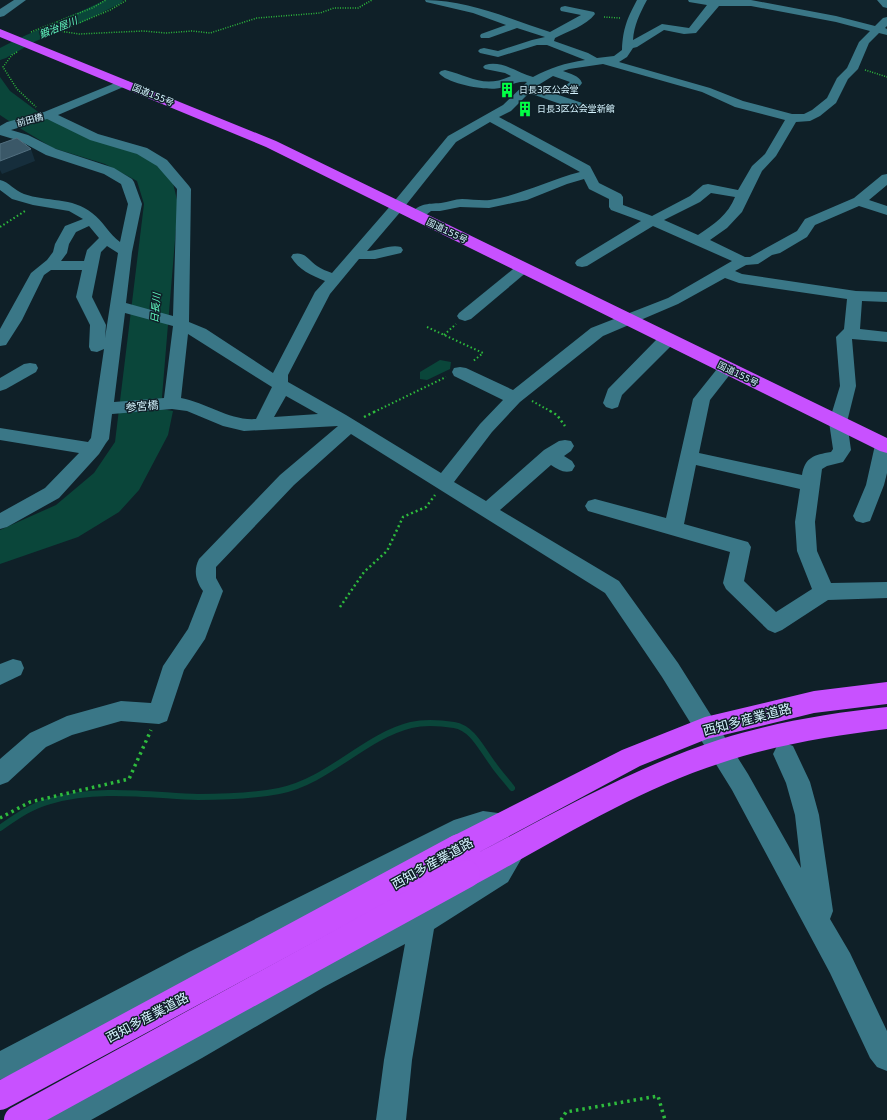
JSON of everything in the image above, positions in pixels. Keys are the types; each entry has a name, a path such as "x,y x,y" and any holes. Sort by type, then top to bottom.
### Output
{"highway":[{"name":"国道155号","path":"0,33 271,144 886,446"},
{"name":"西知多産業道路","path":"18,1120 463,861 501,825 631,758 705,728 742,718 814,702 887,693"},
{"name":"西知多産業道路","path":"0,1096 463,861 514,849 589,808 652,778 720,751 795,731 837,723 887,718"}],"street":[{"path":"0,14 21,0"},
{"path":"430,0 521,22 549,39 600,61 706,90 739,104 792,118 806,118 832,100 843,78 853,67 864,42 882,30 887,20"},
{"path":"262,424 280,390 280,375 323,292 397,207 452,140 507,108 553,67 617,59 623,55 627,46 628,31 632,19 642,0"},
{"path":"693,0 715,3 753,2 882,30"},
{"path":"882,0 887,5"},
{"path":"476,11 480,6 486,3"},
{"path":"627,46 633,45 662,27 692,31 704,18 709,8 715,3"},
{"path":"484,51 498,54 549,39 590,14 565,9"},
{"path":"485,36 521,22"},
{"path":"489,67 508,70 547,94 593,111"},
{"path":"553,67 575,80 576,83 569,88"},
{"path":"445,73 465,85 499,85 520,77"},
{"name":"前田橋","path":"2,128 48,115 124,83"},
{"path":"48,115 94,136 142,151 162,163 184,189 172,403"},
{"path":"491,118 585,169 594,186 616,197 616,207 653,220 700,240 743,261 753,261 767,252 775,250 802,234 810,222 859,201 887,178"},
{"path":"700,240 722,225 737,210 742,195 757,169 770,156 792,118"},
{"path":"0,522 52,492 93,449 100,439 109,409 120,306 122,268 135,204 127,182 110,171 51,152 2,128"},
{"path":"416,216 427,207 440,207 460,203 489,204 527,196 562,181 588,174"},
{"path":"0,184 17,196 72,207 88,216 107,239 125,252"},
{"path":"582,263 636,229 695,199 708,188 742,195"},
{"path":"859,201 887,211"},
{"path":"0,341 14,320 38,273 48,266 60,253 62,244 70,229 92,220"},
{"path":"96,347 98,325 84,297 94,250 107,239"},
{"path":"355,255 375,255 396,250"},
{"path":"298,257 312,270 334,279"},
{"path":"444,484 486,428 517,396 597,332 672,301 743,261"},
{"path":"48,266 91,264"},
{"path":"465,316 523,268"},
{"path":"723,272 739,278 845,294 855,297 887,297"},
{"path":"852,331 855,297"},
{"path":"120,306 177,322 200,333 280,384 612,587 670,670 740,782 840,964 880,1048 887,1057"},
{"path":"852,331 859,334 887,337"},
{"path":"824,592 807,551 805,522 813,466 822,460 837,457 842,450 838,422 848,386 844,336 852,331"},
{"path":"612,403 614,393 668,339"},
{"path":"0,385 30,368"},
{"path":"673,528 702,398 726,368"},
{"path":"460,372 517,396"},
{"name":"参宮橋","path":"109,409 184,403 237,424 346,423"},
{"path":"0,774 38,740 67,726 121,711 159,714 174,666 197,633 213,591 206,580 206,565 286,480 346,423"},
{"path":"0,434 93,449"},
{"path":"863,516 886,446"},
{"path":"487,511 516,482 558,451 566,466"},
{"path":"689,458 810,484"},
{"path":"595,506 741,546 733,583 775,624 824,592 887,590"},
{"path":"785,754 798,782 807,815 820,911 814,916"},
{"path":"0,1066 47,1043 199,962 463,829 484,824 501,825"},
{"path":"61,1120 192,1048 314,977 422,921 499,873 514,849"},
{"path":"391,1120 398,1060 422,921"}],"path":[{"path":"13,39 92,8 106,0"},
{"path":"48,115 29,102 10,82 3,67 12,55 28,44 110,10 127,0"},
{"path":"59,31 79,34 143,31 166,34 192,31 210,33 257,18 320,13 334,8 358,8 372,0"},
{"path":"853,67 887,77"},
{"path":"0,227 33,206 36,201"},
{"path":"346,423 431,383 460,372 483,353 427,327"},
{"path":"517,396 557,415 565,426"},
{"path":"340,607 364,572 387,551 403,517 415,513 427,506 444,484"},
{"path":"0,818 30,802 129,779 159,714"},
{"path":"561,1120 566,1112 658,1096 665,1120"}],"water":[{"path":"34,35 39,36 0,60 0,53"},
{"name":"日長川","path":"0,77 10,91 49,120 149,159 172,179 178,204 161,409 173,411 168,435 139,490 119,512 78,537 0,564 0,530 56,505 94,473 115,442 144,204 137,181 105,164 53,148 0,115"},
{"path":"440,360 451,362 450,369 427,380 420,379 420,372"}],"building":[{"path":"17,138 31,149 0,161 0,144"}],"waterway":[{"name":"鍛治屋川","path":"0,55 30,38 78,19 116,0"},
{"path":"0,828 24,812 43,803 86,794 124,793 208,797 249,795 279,791 297,786 314,778 377,739 394,731 421,723 454,725 467,730 512,788"}],"place":[{"name":"日長3区公会堂","path":"507,90"},
{"name":"日長3区公会堂新館","path":"525,109"}]}
